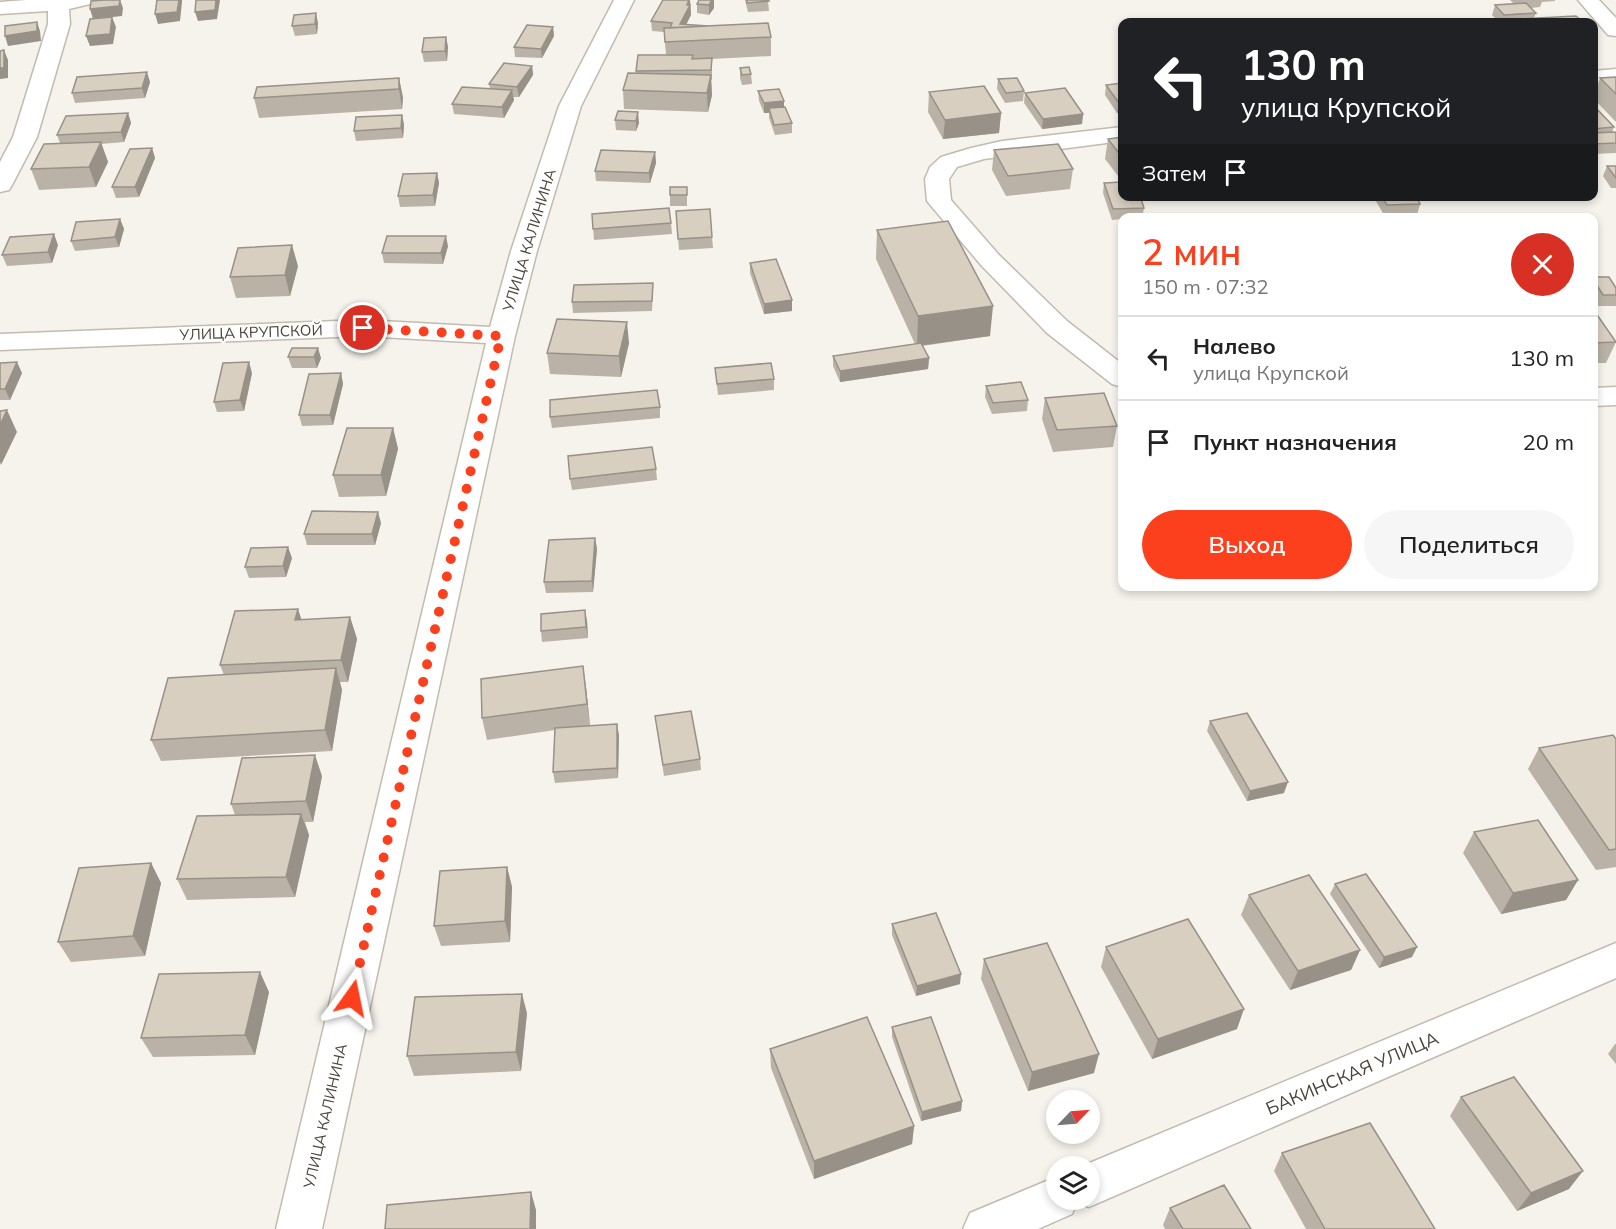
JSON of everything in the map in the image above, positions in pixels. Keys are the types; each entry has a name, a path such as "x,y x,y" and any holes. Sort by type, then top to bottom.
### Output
{"street":[{"path":"0,8 83,0"},
{"name":"УЛИЦА КАЛИНИНА","path":"299,1229 501,336 524,251 570,106 624,0"},
{"path":"1588,0 1616,30"},
{"path":"0,185 25,137 59,24 58,4"},
{"path":"1598,78 1616,76"},
{"path":"1118,134 1002,148 955,160 942,168 937,179 939,201 990,260 1058,327 1118,375"},
{"name":"УЛИЦА КРУПСКОЙ","path":"0,342 363,328 501,336"},
{"path":"1598,397 1616,396"},
{"name":"БАКИНСКАЯ УЛИЦА","path":"1100,1180 1616,960"},
{"path":"986,1229 1046,1203"}],"building":[{"path":"120,0 119,6 90,9 91,1"},
{"path":"157,0 179,0 177,12 155,14"},
{"path":"196,0 216,0 215,10 195,12"},
{"path":"663,0 689,0 687,5 690,5 680,24 708,26 670,28 672,23 651,21"},
{"path":"699,0 712,0 709,5 697,4"},
{"path":"747,0 768,0 769,1 747,3"},
{"path":"1526,3 1536,13 1504,15 1495,5"},
{"path":"316,13 315,24 292,26 294,15"},
{"path":"1576,16 1578,18 1538,18"},
{"path":"112,17 110,34 86,36 90,19"},
{"path":"37,22 37,31 5,36 5,26"},
{"path":"768,23 771,37 665,42 664,28"},
{"path":"527,25 553,27 541,49 514,47"},
{"path":"446,37 445,51 422,52 424,38"},
{"path":"4,50 4,68 0,68 0,51"},
{"path":"638,55 693,55 692,59 712,58 711,70 636,71"},
{"path":"504,63 532,66 517,87 489,84"},
{"path":"749,67 751,74 742,75 740,68"},
{"path":"147,72 142,88 72,93 77,77"},
{"path":"628,73 711,75 707,93 623,90"},
{"path":"1616,77 1616,94 1600,78"},
{"path":"399,78 399,89 254,98 257,87"},
{"path":"1017,78 1024,91 1006,93 998,79"},
{"path":"1118,84 1118,102 1106,85"},
{"path":"984,86 1001,113 945,120 929,92"},
{"path":"462,87 512,90 502,107 452,104"},
{"path":"1065,88 1083,114 1043,119 1025,93"},
{"path":"779,89 784,101 764,103 758,91"},
{"path":"785,107 792,123 774,125 769,108"},
{"path":"1598,110 1614,127 1598,129"},
{"path":"618,111 638,112 636,121 615,120"},
{"path":"128,113 121,132 57,135 66,116"},
{"path":"402,115 401,128 354,131 356,117"},
{"path":"1615,132 1616,143 1598,144 1598,133"},
{"path":"1118,138 1118,152 1108,139"},
{"path":"101,142 89,167 31,169 44,144"},
{"path":"1058,144 1073,169 1008,176 994,150"},
{"path":"152,148 135,187 112,187 130,149"},
{"path":"601,150 655,152 649,173 595,171"},
{"path":"1607,166 1616,166 1616,178"},
{"path":"437,173 433,195 398,196 403,174"},
{"path":"1118,182 1118,201 1142,201 1144,208 1113,209 1104,183"},
{"path":"670,187 687,187 687,195 670,195"},
{"path":"1385,201 1418,201 1420,204 1387,205"},
{"path":"669,208 671,223 593,229 592,214"},
{"path":"710,209 712,237 678,239 676,211"},
{"path":"120,219 115,237 71,241 76,222"},
{"path":"948,221 993,306 918,316 877,230"},
{"path":"54,234 48,252 2,255 10,237"},
{"path":"387,236 446,236 441,253 382,253"},
{"path":"292,245 285,275 230,277 238,248"},
{"path":"776,259 792,300 764,304 750,263"},
{"path":"1598,277 1609,277 1616,288 1616,295 1603,295 1598,287"},
{"path":"653,283 652,301 572,302 574,285"},
{"path":"1598,316 1616,342 1598,343"},
{"path":"557,319 627,322 619,356 547,353"},
{"path":"921,343 929,358 840,371 833,356"},
{"path":"292,348 318,348 314,357 288,357"},
{"path":"17,362 5,389 0,389 0,363"},
{"path":"249,362 240,400 214,402 223,363"},
{"path":"771,363 774,379 717,384 715,368"},
{"path":"341,373 330,415 299,415 309,374"},
{"path":"1021,382 1028,400 993,403 986,386"},
{"path":"657,390 660,407 550,417 550,400"},
{"path":"1104,393 1117,426 1057,430 1045,398"},
{"path":"7,410 0,425 0,411"},
{"path":"347,428 393,428 381,475 333,475"},
{"path":"652,447 656,469 570,479 568,456"},
{"path":"312,511 378,512 372,534 304,534"},
{"path":"595,538 592,581 544,582 549,540"},
{"path":"288,547 283,566 245,567 251,548"},
{"path":"298,609 295,620 350,617 341,660 220,665 235,611"},
{"path":"585,610 586,627 541,631 541,614"},
{"path":"583,666 587,704 482,718 481,679"},
{"path":"336,668 325,730 151,740 168,678"},
{"path":"691,711 700,759 663,765 655,716"},
{"path":"1247,713 1288,782 1250,791 1210,721"},
{"path":"617,724 617,768 553,772 555,728"},
{"path":"1613,735 1616,739 1616,849 1609,850 1539,748"},
{"path":"315,755 306,801 231,804 242,758"},
{"path":"301,814 286,877 177,879 197,816"},
{"path":"1538,820 1578,880 1513,893 1474,832"},
{"path":"151,863 133,936 58,942 79,868"},
{"path":"507,867 505,921 434,926 440,871"},
{"path":"1366,874 1417,947 1384,957 1335,884"},
{"path":"1309,875 1360,950 1298,971 1249,895"},
{"path":"936,913 961,974 917,986 892,924"},
{"path":"1188,919 1244,1009 1158,1039 1106,947"},
{"path":"1047,943 1099,1054 1032,1072 984,959"},
{"path":"260,972 245,1035 141,1038 159,974"},
{"path":"522,994 516,1052 407,1056 415,997"},
{"path":"867,1017 914,1126 814,1161 770,1049"},
{"path":"931,1017 962,1101 922,1112 892,1027"},
{"path":"1514,1077 1583,1171 1531,1193 1461,1097"},
{"path":"1370,1123 1435,1229 1325,1229 1282,1153"},
{"path":"1224,1185 1251,1229 1183,1229 1170,1208"},
{"path":"531,1192 530,1229 385,1229 387,1205"}],"route":[{"path":"352,998 501,336 363,328"}]}
